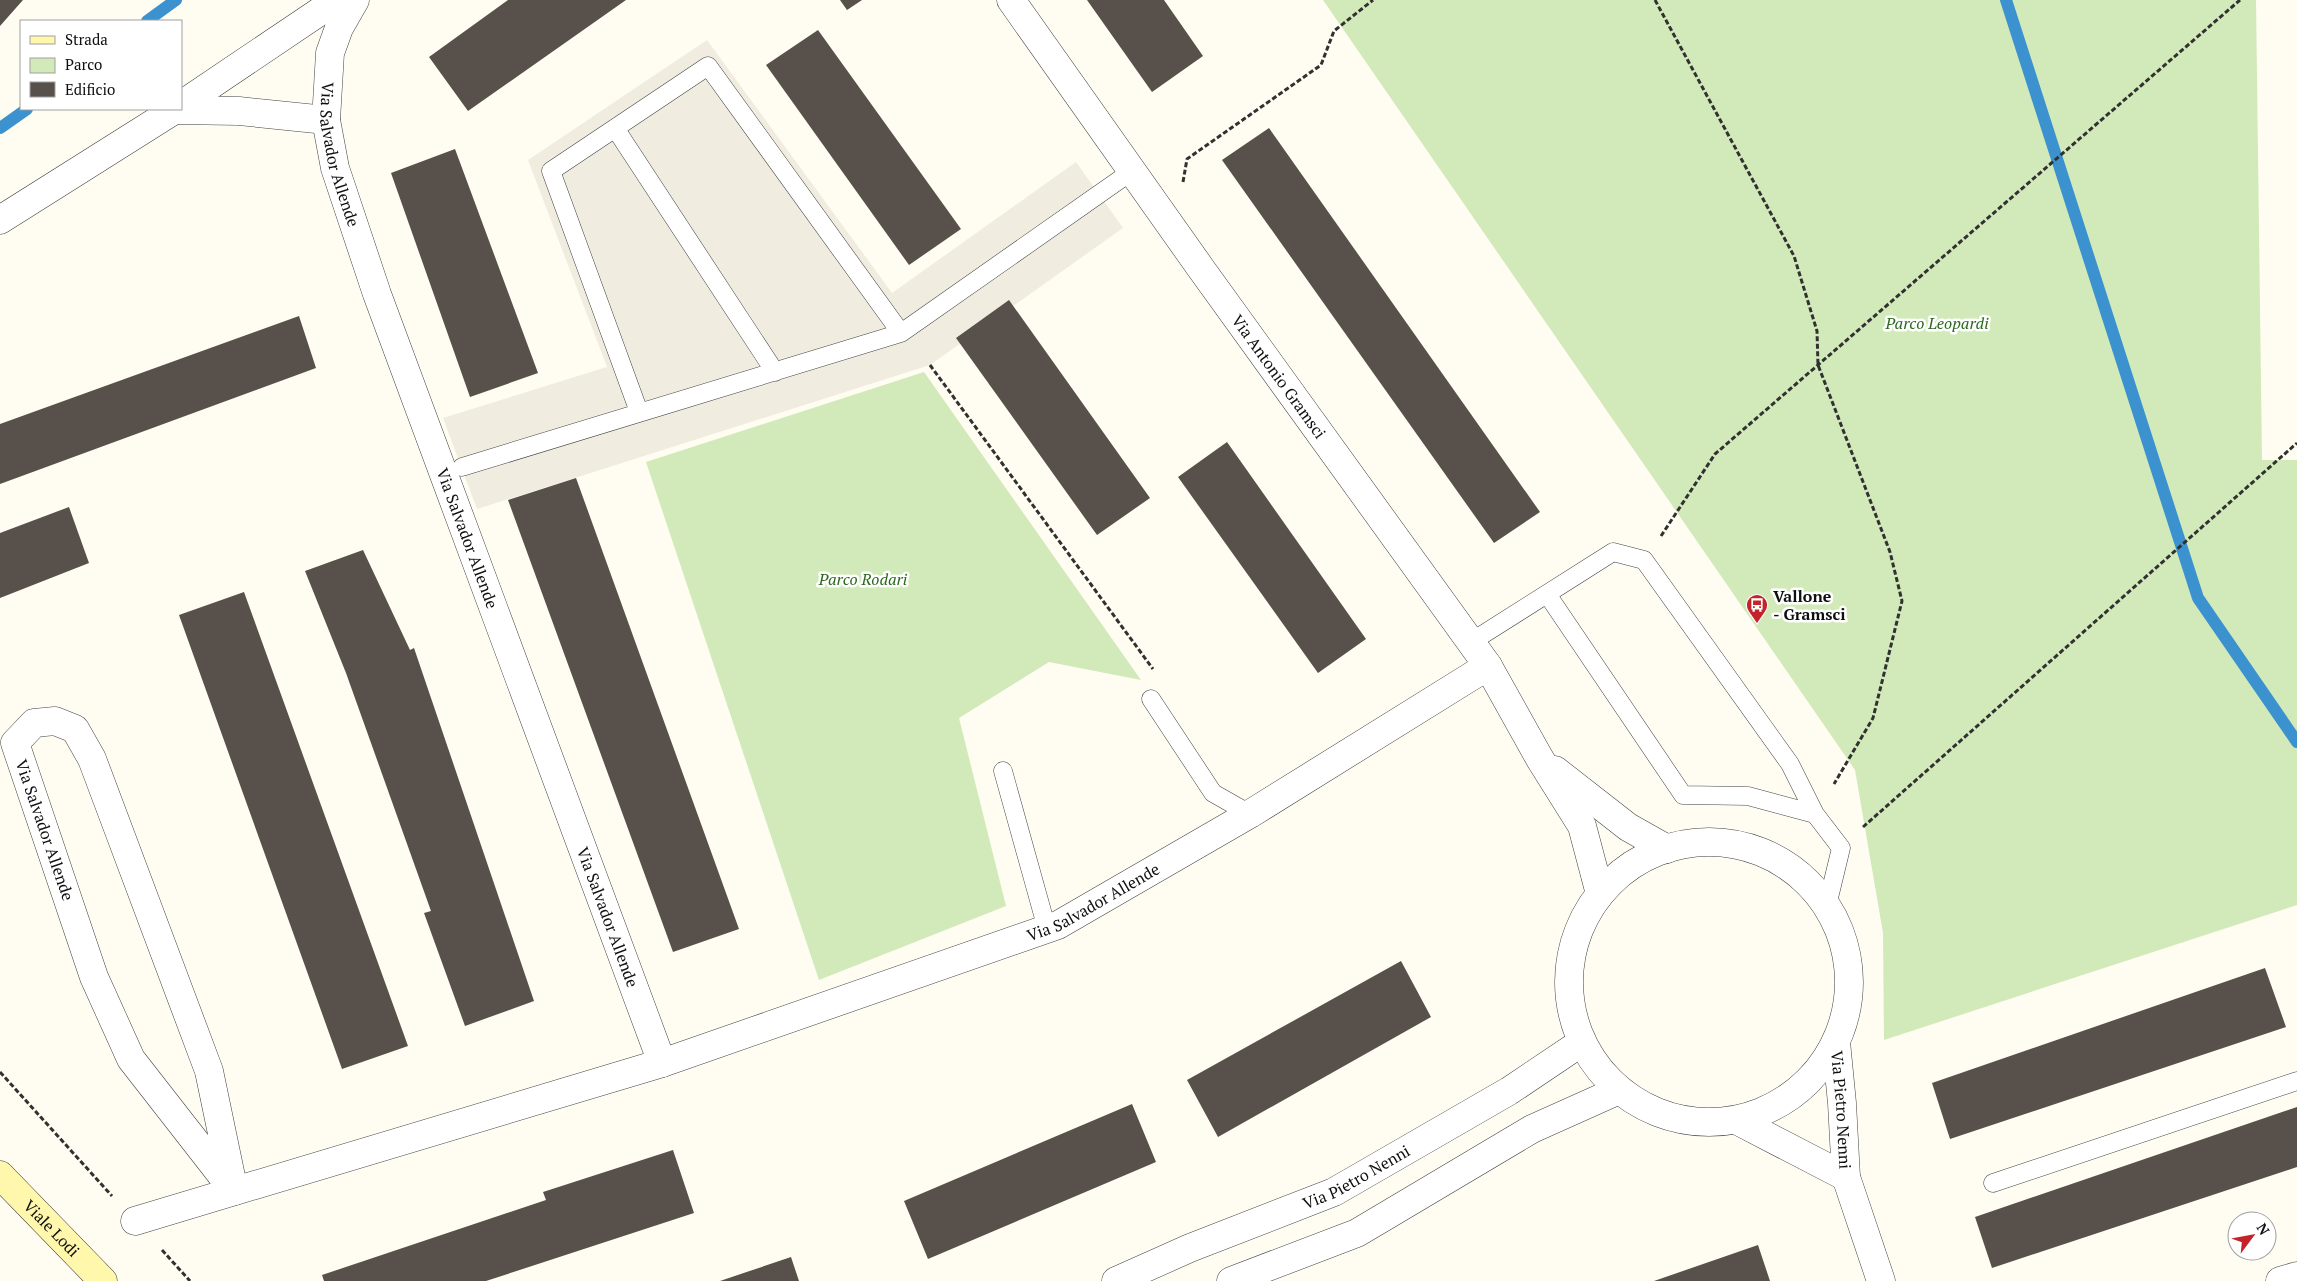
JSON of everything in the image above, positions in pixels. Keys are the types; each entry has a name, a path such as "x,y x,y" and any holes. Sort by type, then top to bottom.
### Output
{"street":[{"name":"Via Antonio Gramsci","path":"1011,0 1154,203 1488,666 1540,758 1582,826 1600,894"},
{"name":"Via Salvador Allende","path":"182,105 319,12 352,3"},
{"name":"Via Salvador Allende","path":"352,3 339,28 330,53 326,120 335,168 376,294 662,1063"},
{"path":"182,108 239,111 326,120"},
{"name":"Via Salvador Allende","path":"0,220 174,110"},
{"name":"Via Salvador Allende","path":"135,1221 662,1063 1058,925 1250,814 1488,666"},
{"name":"Via Salvador Allende","path":"55,721 74,729 92,759 209,1071 234,1191 131,1059 94,977 15,743 34,723 55,721"},
{"name":"Via Antonio Gramsci","path":"1540,758 1628,828 1667,849"},
{"path":"1696,843 1726,843 1756,850 1783,863 1807,883 1827,906 1843,942 1849,982 1844,1021 1836,1042 1818,1071 1793,1094 1760,1114 1736,1120 1711,1123 1686,1120 1662,1114 1640,1104 1620,1090 1598,1068 1582,1042 1570,1004 1570,965 1580,928 1600,894 1630,866 1667,849 1696,843"},
{"name":"Via Pietro Nenni","path":"1116,1281 1190,1248 1334,1192 1509,1091 1582,1042"},
{"name":"Via Pietro Nenni","path":"1836,1042 1846,1177 1882,1281"},
{"path":"1231,1281 1357,1233 1532,1129 1620,1090"},
{"name":"Via Pietro Nenni","path":"1736,1120 1846,1177"},
{"name":"Viale Lodi","path":"0,1175 103,1281"}],"lane":[{"path":"639,412 551,171 708,66 901,333"},
{"path":"615,128 775,372"},
{"path":"462,467 901,333 1132,171"},
{"path":"1470,642 1614,552 1644,560 1790,764 1816,814 1841,848 1827,906"},
{"path":"1547,594 1683,795 1748,796 1816,814"},
{"path":"1151,699 1213,793 1250,814"},
{"path":"1003,770 1047,929"},
{"path":"1994,1183 2297,1081"}],"path":[{"path":"1154,203 1185,181 1187,159 1321,65 1334,31 1373,0"},
{"path":"1655,0 1794,256 1817,331 1818,365 1890,552 1902,601 1873,718 1816,814"},
{"path":"1644,560 1715,454 2240,0"},
{"path":"930,365 1160,678 1151,699"},
{"path":"1841,848 2297,443"},
{"path":"0,1072 190,1281"}],"green space":[{"name":"Parco Leopardi","path":"1323,0 2256,0 2262,460 2297,460 2297,905 1884,1040 1883,933 1855,770"},
{"name":"Parco Rodari","path":"924,372 1141,680 1049,662 959,718 1006,906 819,980 646,462"}],"shaded area":[{"path":"707,40 892,293 1076,162 1123,228 930,365 477,509 443,418 607,367 528,160"}],"building":[{"path":"0,0 23,0 0,26"},
{"path":"508,0 626,0 468,111 429,57"},
{"path":"840,0 862,0 847,10"},
{"path":"1087,0 1164,0 1203,56 1152,92"},
{"path":"818,30 961,229 909,265 766,65"},
{"path":"1269,128 1540,512 1494,543 1222,160"},
{"path":"455,149 538,373 470,397 391,173"},
{"path":"1009,300 1150,498 1097,535 956,338"},
{"path":"299,316 316,368 0,484 0,424"},
{"path":"1227,442 1366,639 1318,673 1178,477"},
{"path":"576,478 739,929 673,952 508,500"},
{"path":"69,507 89,563 0,598 0,533"},
{"path":"363,550 410,650 414,648 534,1001 465,1026 424,913 431,911 346,673 305,571"},
{"path":"244,592 408,1046 342,1069 179,615"},
{"path":"1401,961 1431,1017 1218,1137 1187,1080"},
{"path":"2265,968 2286,1027 1950,1139 1932,1083"},
{"path":"1132,1104 1156,1162 928,1259 904,1201"},
{"path":"2297,1107 2297,1167 1992,1268 1975,1217"},
{"path":"673,1150 694,1213 486,1281 324,1281 322,1275 546,1200 543,1192"},
{"path":"1758,1245 1770,1281 1654,1281"},
{"path":"791,1257 799,1281 720,1281"}],"waterway":[{"path":"148,20 176,0"},
{"path":"2006,0 2198,598 2297,742"},
{"path":"0,128 26,110"}],"place":[{"name":"Vallone - Gramsci","path":"1757,624"}]}
